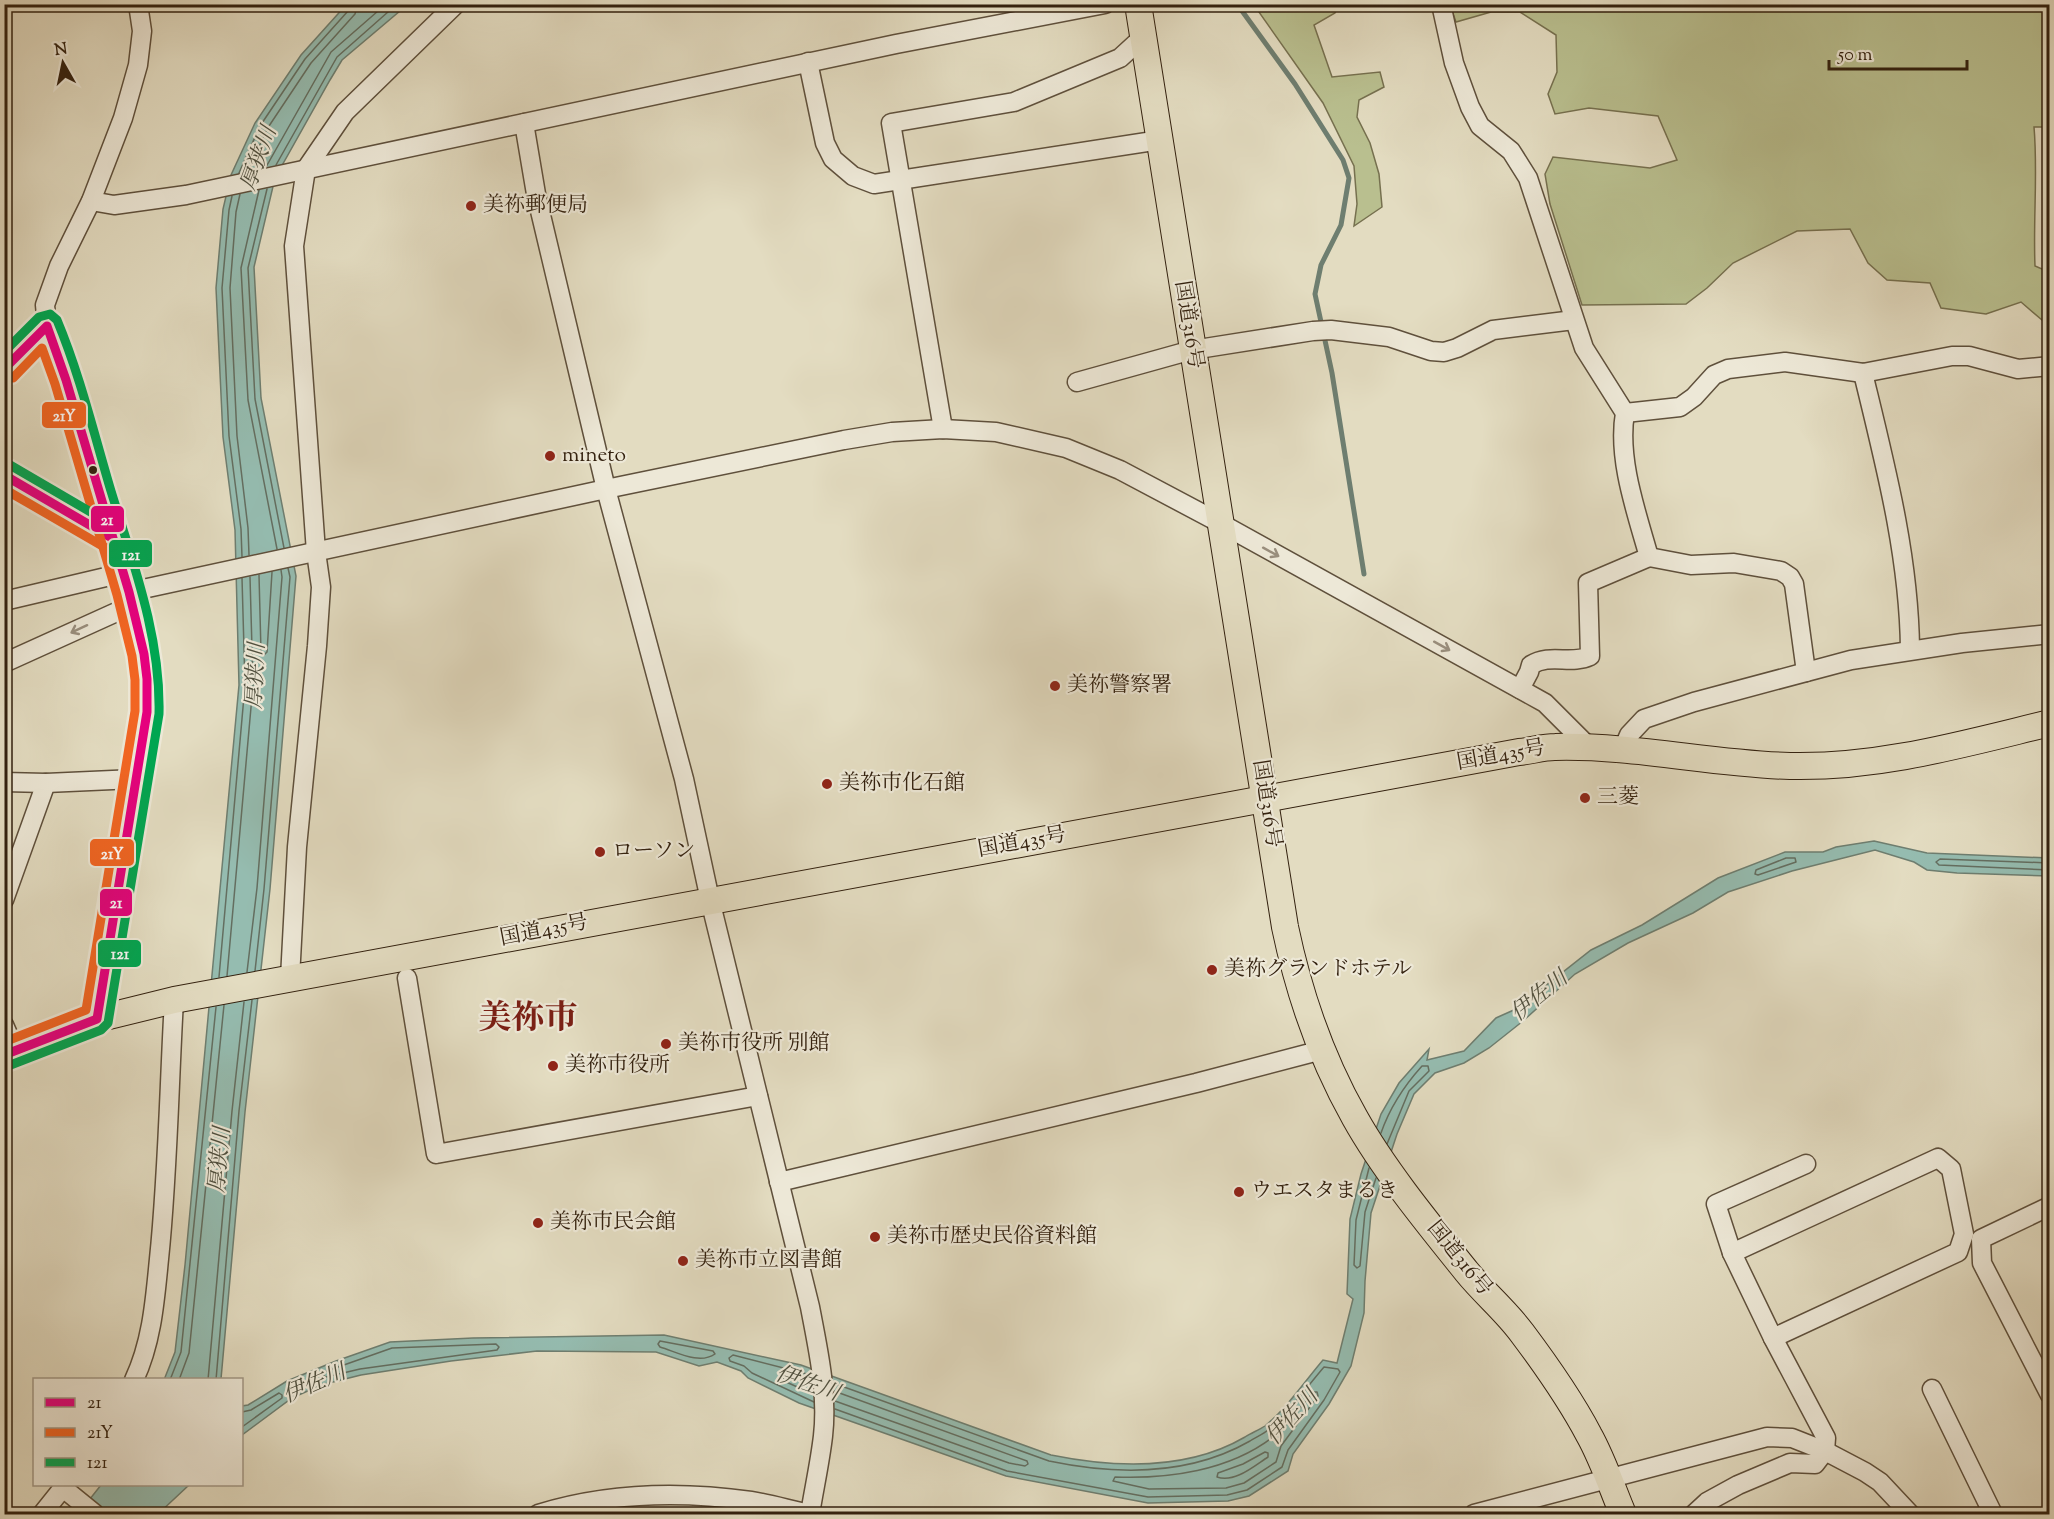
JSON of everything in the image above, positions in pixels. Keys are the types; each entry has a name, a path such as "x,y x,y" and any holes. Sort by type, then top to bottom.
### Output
{"highway":[{"name":"国道316号","path":"1138,4 1285,927 1294,970 1322,1050 1356,1120 1384,1164 1468,1274 1521,1330 1564,1393 1590,1436 1623,1515"},
{"name":"国道435号","path":"10,1052 97,1019 181,999 710,900 1554,747 1591,748 1790,766 1852,765 1918,755 2049,723"}],"street":[{"path":"97,1019 147,712 147,679 144,654 123,573 66,380 47,326 45,305 59,266 91,201 123,118 138,65 142,31 138,4"},
{"path":"285,980 321,587 311,553 294,246 306,169 345,112 456,4"},
{"path":"91,201 114,205 186,195 808,62 1106,4"},
{"path":"1441,4 1454,63 1470,107 1480,126 1511,151 1528,178 1584,348 1626,413 1623,428 1630,491 1649,557"},
{"path":"943,429 891,123 1014,102 1120,58 1144,36"},
{"path":"808,62 825,143 833,159 853,176 874,184 1160,140"},
{"path":"524,123 536,194 606,489 684,779 710,900 810,1307 820,1360 823,1396 823,1435 810,1515 753,1502 702,1496 649,1496 568,1507 538,1515"},
{"path":"1077,382 1192,350 1313,331 1331,330 1389,337 1431,351 1444,352 1493,330 1574,320"},
{"path":"4,370 47,326"},
{"path":"1626,413 1680,407 1694,397 1714,375 1728,369 1785,362 1863,373 1952,356 1969,356 2018,369 2049,366"},
{"path":"1863,373 1894,501 1910,615 1910,650"},
{"path":"4,663 130,599 222,572 844,440 892,432 943,429 996,432 1066,448 1120,470 1545,703 1591,748"},
{"path":"4,475 112,538"},
{"path":"1520,689 1531,664 1538,660 1580,661 1590,656 1588,583 1649,557 1691,565 1734,562 1780,571 1790,577 1794,584 1806,672"},
{"path":"4,601 123,573"},
{"path":"1622,751 1629,735 1644,719 1694,702 1851,660 1910,650 2049,634"},
{"path":"4,782 46,783 135,779"},
{"path":"4,900 46,783"},
{"path":"407,978 436,1154 758,1096"},
{"path":"135,1378 140,1367 154,1306 181,999"},
{"path":"4,1025 10,1052"},
{"path":"779,1182 1196,1083 1322,1050"},
{"path":"1732,1253 1938,1158 1951,1169 1964,1234 1958,1252 1773,1338"},
{"path":"1694,1515 1707,1502 1738,1485 1791,1463 1815,1464 1825,1451 1827,1438 1773,1338 1732,1253 1716,1204 1806,1164"},
{"path":"2049,1206 1981,1239 1982,1263 2049,1395"},
{"path":"1932,1389 1993,1515"},
{"path":"1473,1515 1609,1480 1747,1440 1767,1437 1792,1438 1825,1451 1865,1472 1880,1482 1910,1515"},
{"path":"42,1515 65,1486 95,1515"}],"green space":[{"path":"1254,5 1339,5 1335,13 1314,25 1332,77 1380,72 1384,87 1359,100 1357,117 1370,143 1379,174 1382,207 1354,226 1357,204 1354,166 1323,103"},
{"path":"1450,5 2049,5 2049,127 2034,127 2035,266 2049,272 2049,319 2042,320 2021,302 1986,314 1941,308 1930,283 1887,280 1868,263 1850,229 1797,231 1733,263 1686,304 1582,305 1550,204 1545,174 1553,157 1650,168 1677,160 1658,116 1589,108 1555,114 1548,94 1557,72 1556,35 1520,12 1491,12 1456,22"}],"water":[{"name":"厚狭川","path":"346,5 407,5 342,60 330,80 275,178 254,267 261,398 296,576 270,889 245,1112 221,1378 165,1378 175,1352 185,1265 239,685 235,530 223,437 216,288 223,209 231,175 255,123 301,55"},
{"name":"伊佐川","path":"1874,841 1927,853 2049,858 2049,876 1927,870 1914,862 1875,850 1792,871 1728,892 1693,913 1628,943 1575,974 1489,1048 1464,1063 1435,1073 1414,1094 1397,1134 1371,1213 1364,1313 1351,1366 1329,1404 1293,1454 1288,1471 1249,1496 1228,1501 1148,1503 1006,1476 799,1403 748,1378 741,1371 717,1362 699,1366 656,1352 537,1351 361,1375 321,1385 292,1398 243,1434 243,1406 287,1381 390,1342 473,1338 664,1335 801,1365 1051,1455 1100,1462 1150,1464 1199,1456 1223,1448 1265,1426 1273,1419 1323,1360 1337,1363 1353,1299 1347,1294 1350,1219 1361,1174 1381,1114 1399,1083 1429,1049 1427,1060 1464,1051 1496,1018 1516,1009 1591,950 1642,925 1718,878 1785,852 1823,852 1836,847"},
{"path":"100,1486 188,1486 158,1514 78,1514"}],"waterway":[{"path":"1237,4 1295,84 1343,160 1349,178 1341,225 1321,265 1315,294 1332,373 1364,574"}],"transit line":[{"name":"121","path":"4,352 39,317 50,314 57,320 80,383 144,601 155,657 159,714 108,1023 101,1030 8,1066"},
{"name":"21","path":"4,369 47,326 66,380 129,592 144,654 147,679 147,712 97,1019 4,1055"},
{"name":"21Y","path":"4,1042 86,1010 135,711 132,656 117,595 55,384 42,348 13,378"},
{"name":"121","path":"10,465 118,528"},
{"name":"21","path":"4,475 112,538"},
{"name":"21Y","path":"4,489 106,548"}],"place":[{"name":"美祢郵便局","path":"471,206"},
{"name":"mineto","path":"550,456"},
{"name":"美祢警察署","path":"1055,686"},
{"name":"美袮市化石館","path":"827,784"},
{"name":"三菱","path":"1585,798"},
{"name":"ローソン","path":"600,852"},
{"name":"美祢グランドホテル","path":"1212,970"},
{"name":"美祢市役所 別館","path":"666,1044"},
{"name":"美祢市役所","path":"553,1066"},
{"name":"ウエスタまるき","path":"1239,1192"},
{"name":"美祢市民会館","path":"538,1223"},
{"name":"美袮市歴史民俗資料館","path":"875,1237"},
{"name":"美祢市立図書館","path":"683,1261"}],"district":[{"name":"美祢市","path":"528,1020"}]}
